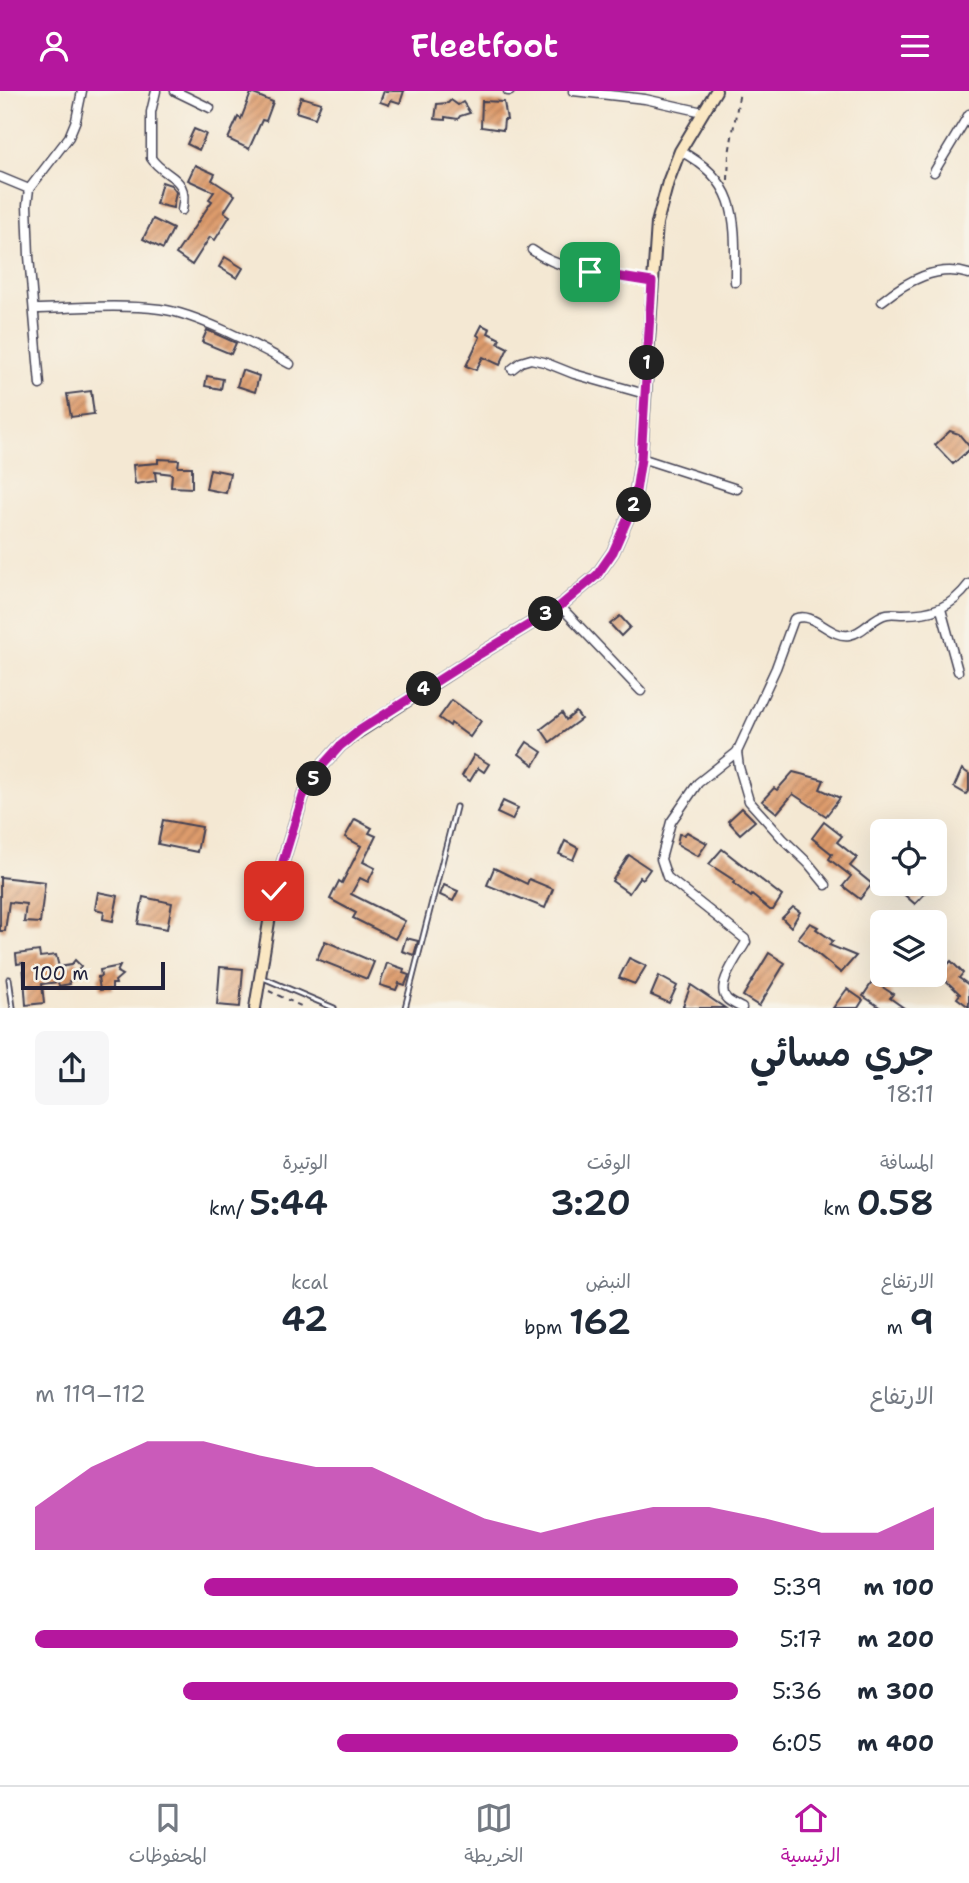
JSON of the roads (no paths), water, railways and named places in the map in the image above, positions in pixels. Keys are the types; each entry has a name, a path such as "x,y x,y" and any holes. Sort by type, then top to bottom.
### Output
{"street":[{"path":"40,385 27,223 29,189 69,137 76,120 82,91"},
{"path":"156,91 151,112 151,158 153,163 177,179 183,190 182,210"},
{"path":"175,91 210,108"},
{"path":"573,91 645,99 703,112"},
{"path":"255,1008 274,891 303,796 322,766 340,746 360,730 560,606 597,575 613,552 634,504 641,459 657,223 680,151 716,91"},
{"path":"934,172 969,114"},
{"path":"680,151 702,162 715,175 727,194 734,226 735,282"},
{"path":"0,177 29,189"},
{"path":"532,250 543,258 562,265 652,282"},
{"path":"882,301 910,281 935,272 956,270 969,274"},
{"path":"34,309 144,308 176,312 290,364"},
{"path":"512,369 531,359 645,394"},
{"path":"641,459 737,489"},
{"path":"742,1008 725,998 722,991 723,983 746,942 745,939 667,877 661,859 671,822 698,783 737,752 776,668 794,619 808,617 848,636 887,614 941,609 969,584"},
{"path":"560,606 641,691"},
{"path":"941,609 958,671"},
{"path":"737,752 749,801 826,885"}],"lane":[{"path":"405,1008 456,807"},
{"path":"9,979 13,1008"},
{"path":"259,981 334,1008"}]}
